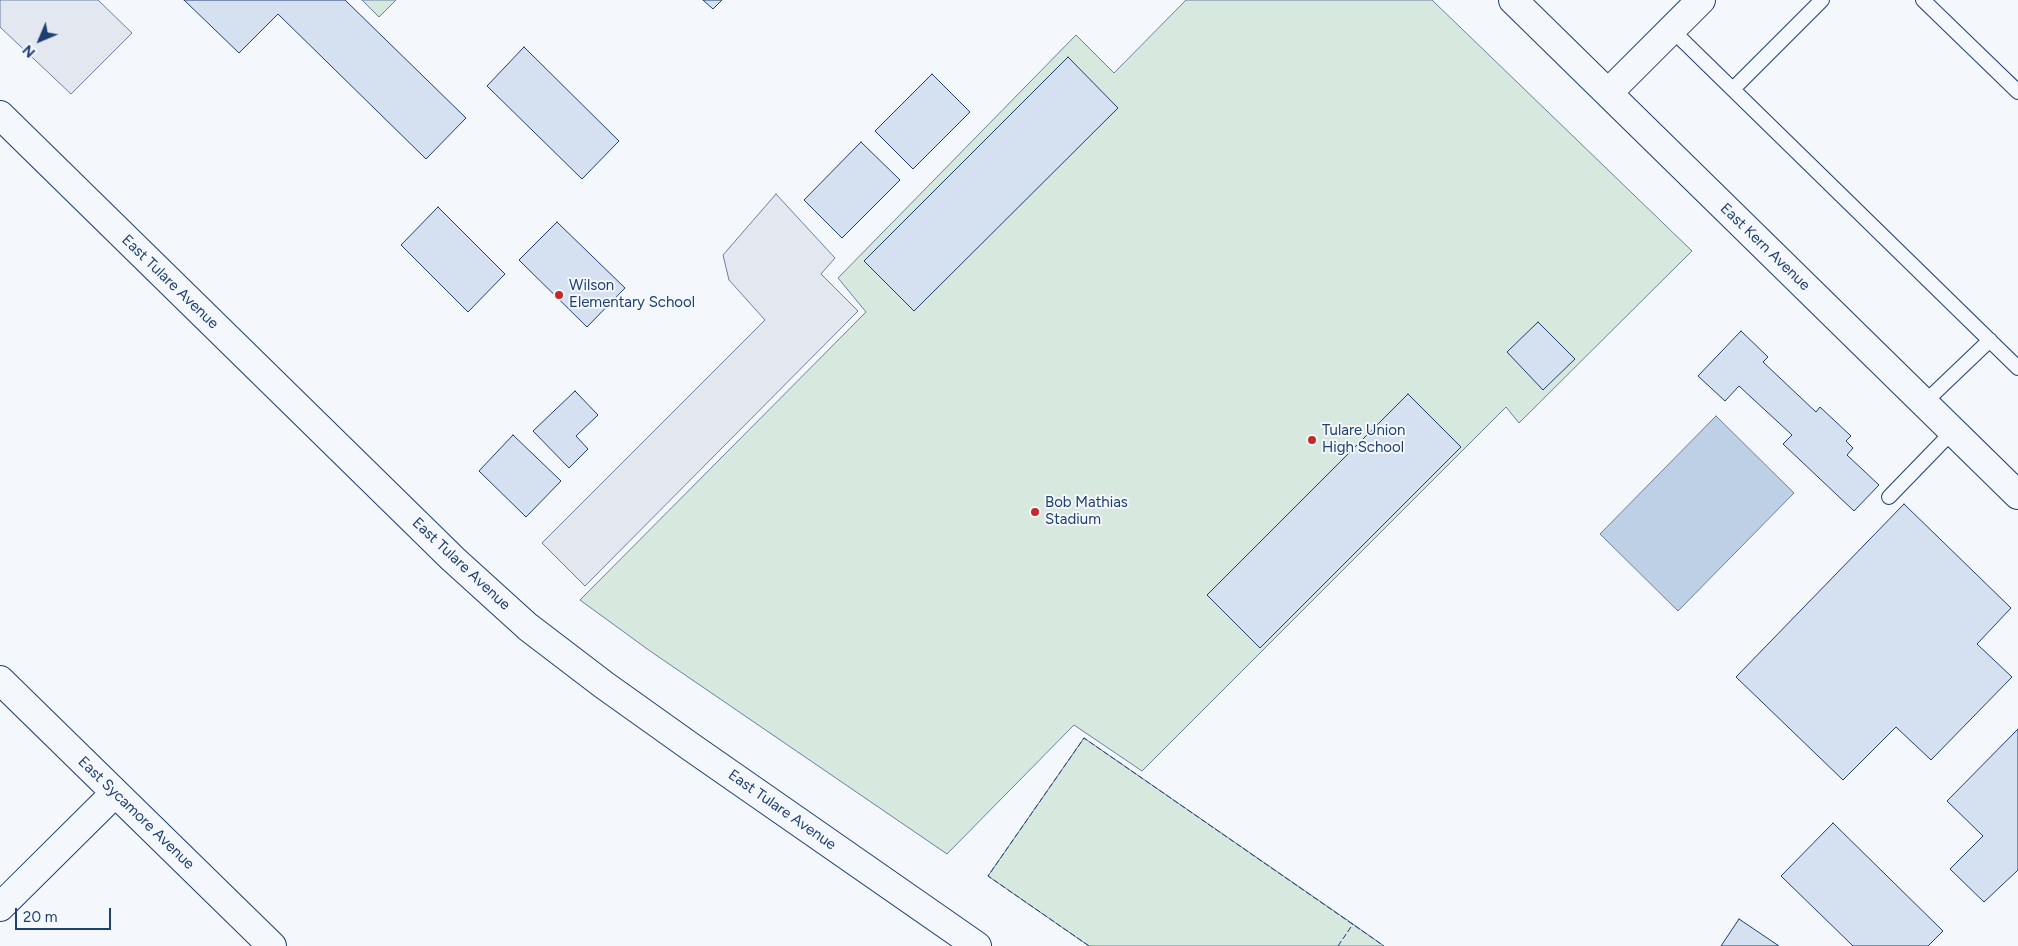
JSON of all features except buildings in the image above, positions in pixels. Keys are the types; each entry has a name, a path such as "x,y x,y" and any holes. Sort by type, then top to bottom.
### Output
{"street":[{"name":"East Kern Avenue","path":"1512,0 2018,494"},
{"path":"1608,93 1701,0"},
{"name":"East Tulare Avenue","path":"0,115 453,559 528,627 604,685 691,747 978,946"},
{"name":"East Sycamore Avenue","path":"0,680 272,946"},
{"path":"0,907 115,793"}],"lane":[{"path":"1733,89 1822,0"},
{"path":"1923,0 2018,92"},
{"path":"1671,29 2018,368"},
{"path":"1924,403 1990,340"},
{"path":"1889,497 1952,430"}],"shaded area":[{"path":"0,0 98,0 132,33 71,94 0,27"},
{"path":"362,0 396,0 379,17"},
{"name":"Bob Mathias Stadium","path":"1186,0 1432,0 1692,251 1519,423 1506,407 1142,771 1074,725 947,854 650,651 580,600 866,312 838,278 1076,35 1114,73"},
{"path":"776,194 835,258 821,274 858,311 585,586 542,543 765,320 729,280 723,255"},
{"path":"1084,738 1384,946 1089,946 988,876"}],"water":[{"path":"1716,416 1794,493 1678,611 1600,534"}],"fence":[{"path":"1089,946 988,876 1084,738 1384,946"},
{"path":"1338,946 1353,924"}],"place":[{"name":"Wilson Elementary School","path":"559,295"},
{"name":"Tulare Union High School","path":"1312,440"},
{"name":"Bob Mathias Stadium","path":"1035,512"}]}
